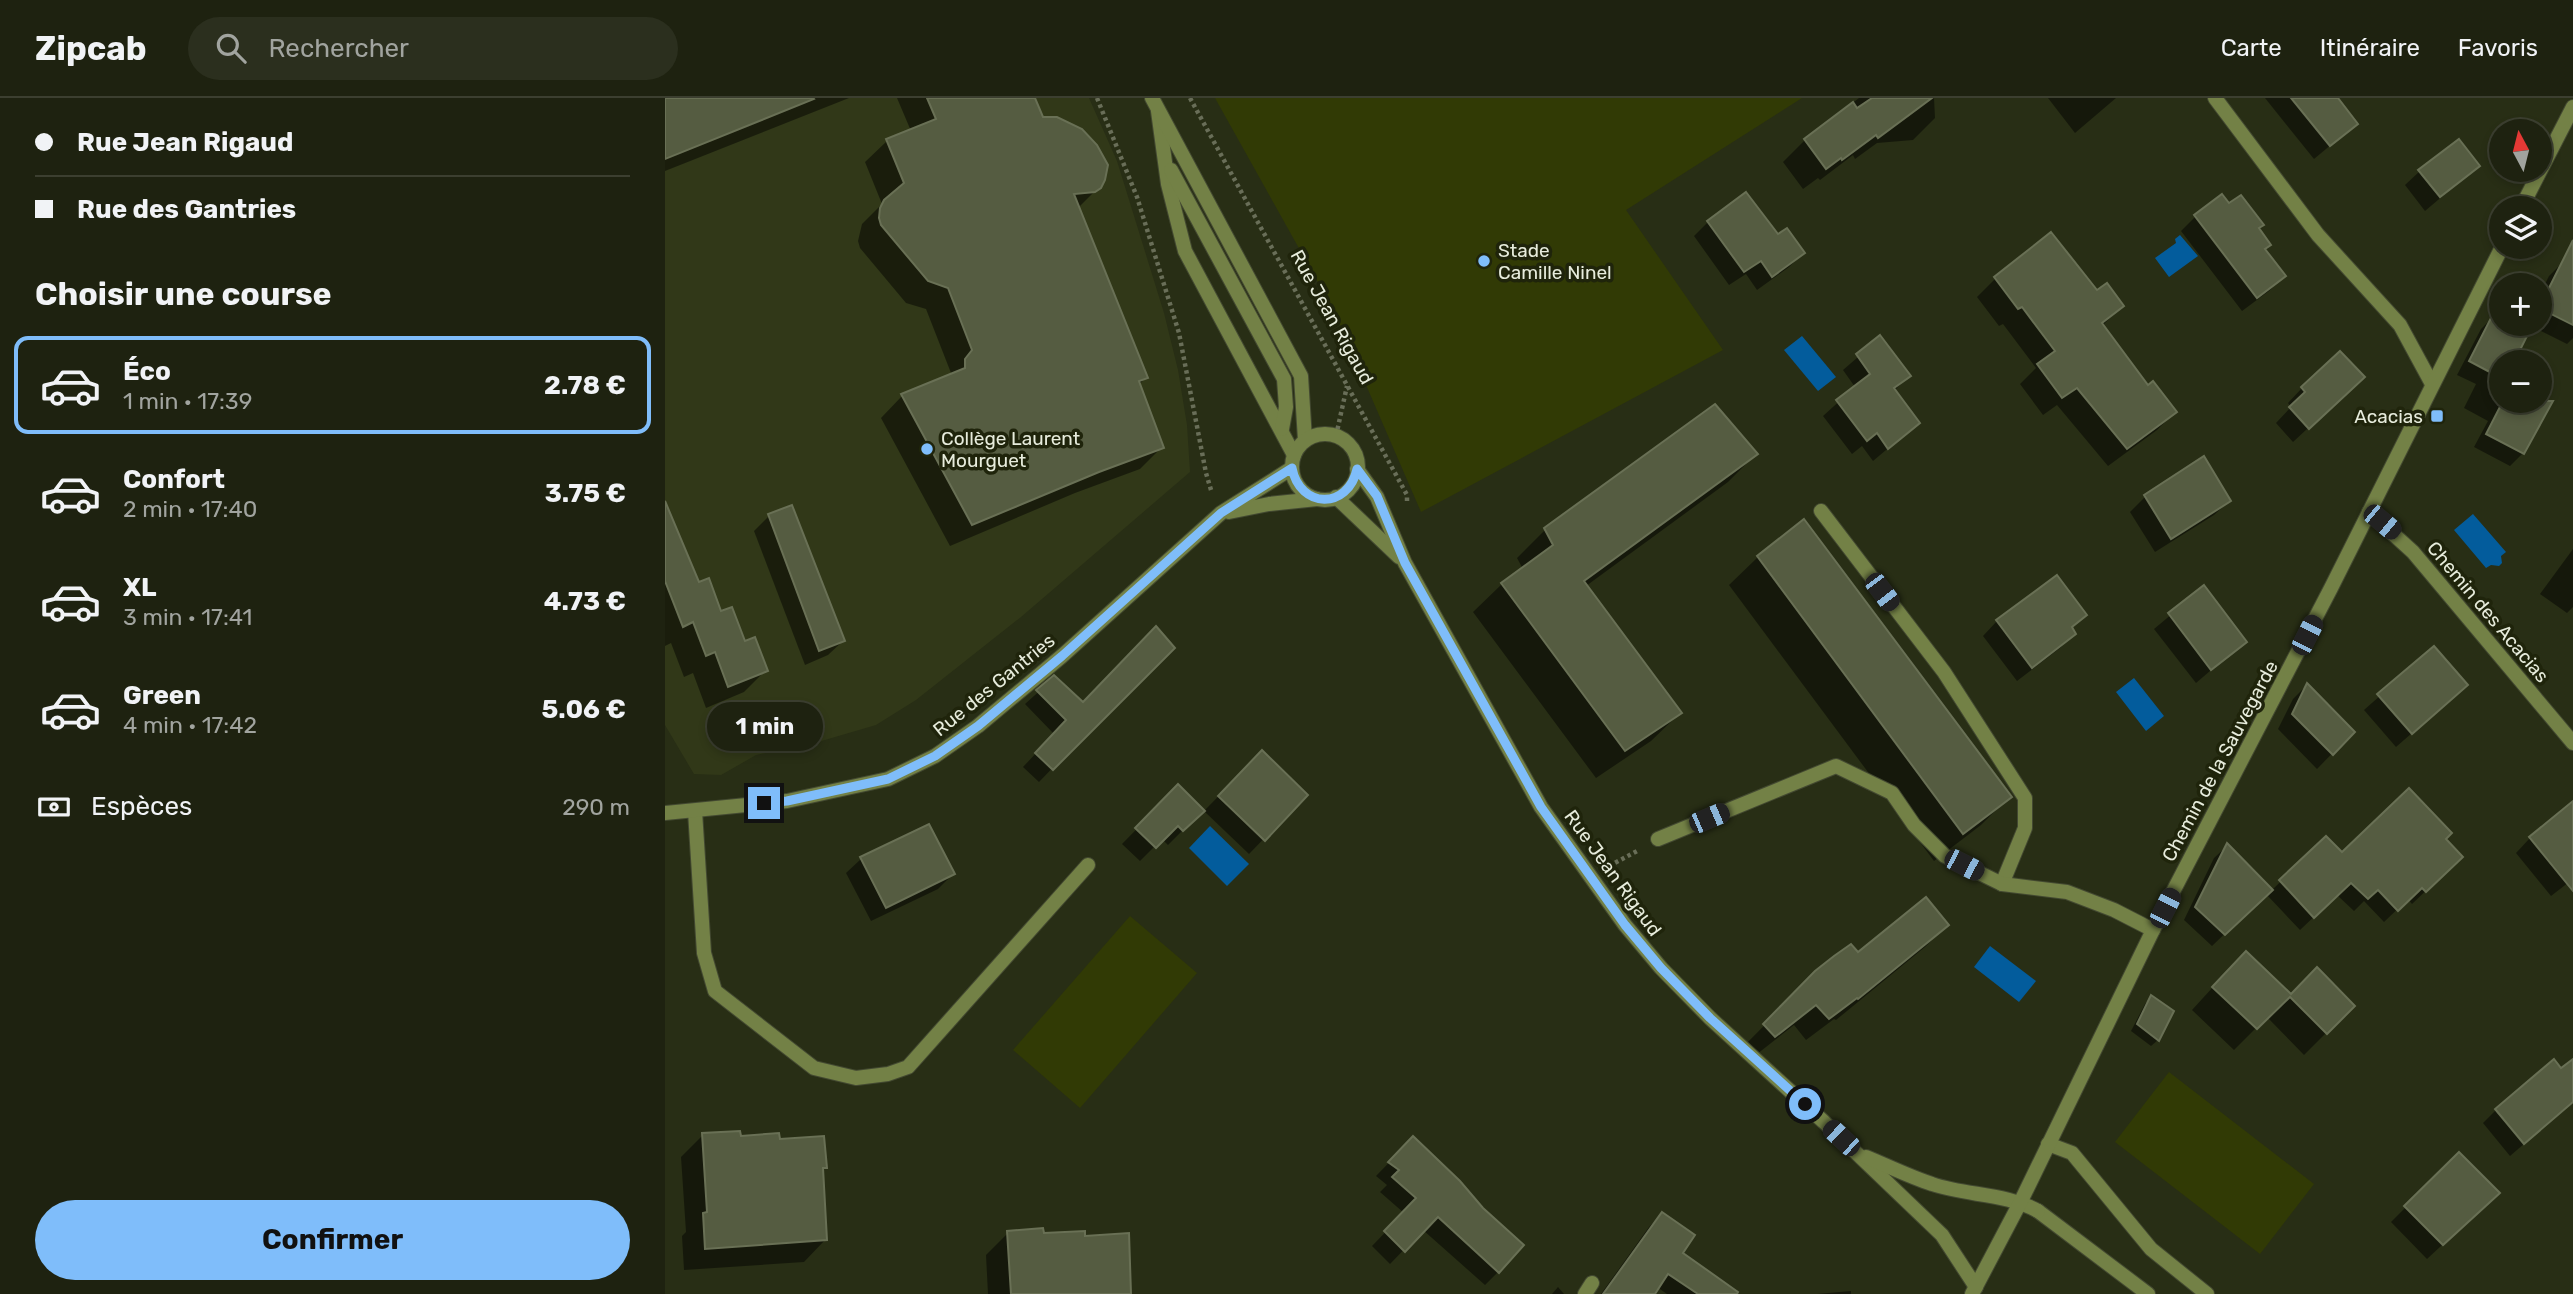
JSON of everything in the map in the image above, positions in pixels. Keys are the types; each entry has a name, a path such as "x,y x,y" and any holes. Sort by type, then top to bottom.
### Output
{"street":[{"path":"2215,98 2318,235 2400,325 2432,384"},
{"path":"1155,104 1168,184 1185,251 1282,429 1299,488 1318,499"},
{"path":"1155,104 1301,376 1305,440 1293,462"},
{"path":"2527,196 2573,107"},
{"path":"1165,160 1278,365 1284,379 1286,407 1282,429"},
{"name":"Chemin de la Sauvegarde","path":"1974,1291 2021,1201 2153,930 2369,512 2496,259"},
{"path":"1221,513 1269,504 1336,498 1351,486 1357,469 1355,453 1350,446 1336,436 1326,434 1305,440"},
{"name":"Rue des Gantries","path":"665,813 787,801 888,779 935,756 978,726 1062,656 1221,513 1293,462"},
{"name":"Rue Jean Rigaud","path":"1357,469 1377,496 1405,563 1541,807 1625,925 1661,968 1710,1018 1942,1235 1974,1291"},
{"name":"Rue Jean Rigaud","path":"1336,498 1405,563"},
{"path":"1821,511 1944,673 2025,798 2025,828 2002,884"},
{"name":"Chemin des Acacias","path":"2369,512 2413,552 2573,743"},
{"path":"1658,839 1836,766 1892,793 1914,825 1945,856 2002,884 2067,892 2153,930"},
{"path":"695,811 703,953 715,991 814,1068 856,1078 888,1074 908,1067 1088,865"},
{"path":"2048,1144 2072,1153 2151,1250 2207,1294"},
{"name":"Rue Jean Rigaud","path":"1858,1154 1931,1184 1962,1192 2021,1201"},
{"path":"2021,1201 2148,1294"}],"path":[{"path":"1097,98 1133,187 1179,333 1206,473 1221,513"},
{"name":"Rue Jean Rigaud","path":"1190,98 1407,495 1407,507"},
{"path":"1336,436 1347,386"},
{"path":"1590,876 1658,839"}],"shaded area":[{"name":"Collège Laurent Mourguet","path":"665,98 1089,98 1117,161 1164,313 1178,370 1187,425 1190,472 1021,617 916,700 876,725 818,742 756,755 721,775 694,774 665,725"},
{"name":"Stade Camille Ninel","path":"1215,98 1802,98 1626,210 1723,350 1421,512 1334,311"},
{"path":"1130,916 1197,973 1080,1108 1013,1050"},
{"path":"2169,1072 2314,1184 2260,1254 2115,1142"}],"water":[{"path":"2180,235 2198,256 2169,277 2155,258 2176,243 2175,239"},
{"path":"1802,336 1836,377 1818,391 1784,350"},
{"path":"2473,514 2506,552 2501,556 2502,563 2499,566 2491,565 2486,568 2454,530"},
{"path":"2134,678 2164,716 2146,731 2116,692"},
{"path":"1210,826 1249,864 1227,886 1189,848"},
{"path":"1990,946 2036,981 2019,1002 1974,967"}],"building":[{"path":"665,98 813,98 814,99 665,159"},
{"path":"927,98 1035,98 1043,117 1057,117 1082,129 1097,145 1108,165 1105,180 1095,192 1074,194 1148,378 1139,381 1164,448 972,525 901,394 965,368 965,359 972,350 948,288 928,281 881,225 879,218 884,200 904,183 886,139 936,119"},
{"path":"1872,98 1932,98 1878,138 1876,135 1826,169 1804,139 1853,102 1857,108"},
{"path":"2291,98 2338,98 2358,124 2330,146"},
{"path":"2459,139 2480,166 2440,197 2418,170"},
{"path":"1746,192 1778,234 1787,228 1805,253 1772,277 1761,261 1744,272 1707,221"},
{"path":"2222,194 2229,203 2241,195 2264,225 2259,228 2271,245 2265,249 2286,276 2257,298 2194,215"},
{"path":"2051,232 2097,290 2107,283 2124,306 2102,323 2148,385 2153,381 2177,412 2127,449 2077,388 2062,398 2037,364 2055,351 2022,307 2018,309 1994,277"},
{"path":"2573,240 2573,325 2552,314 2552,282"},
{"path":"2489,322 2489,336 2527,336 2520,350 2489,350 2489,372 2469,361"},
{"path":"1880,335 1911,376 1894,388 1920,423 1888,449 1877,433 1867,441 1836,400 1870,374 1856,354"},
{"path":"2340,351 2365,377 2309,429 2289,407 2305,392 2301,387"},
{"path":"1715,404 1758,454 1584,581 1682,713 1625,751 1501,583 1553,545 1544,528"},
{"path":"2497,413 2546,413 2524,454 2486,434"},
{"path":"2204,456 2231,501 2171,539 2144,495"},
{"path":"665,501 699,582 709,578 721,611 732,607 745,641 755,637 768,671 728,687 715,652 706,656 693,622 683,627 665,581"},
{"path":"792,505 845,641 819,651 768,514"},
{"path":"1804,519 2012,797 1963,834 1757,556"},
{"path":"2057,575 2087,615 2072,627 2076,634 2032,668 1996,620"},
{"path":"2204,585 2247,642 2211,670 2168,613"},
{"path":"1156,626 1175,648 1053,770 1035,753 1066,720 1036,690 1054,675 1083,702"},
{"path":"2434,646 2468,685 2412,734 2377,694"},
{"path":"2307,683 2355,732 2333,755 2292,714"},
{"path":"1262,750 1308,795 1265,841 1218,796"},
{"path":"1178,784 1205,811 1183,831 1178,826 1156,848 1135,828"},
{"path":"2409,788 2452,833 2446,839 2463,857 2426,892 2422,888 2398,911 2378,890 2368,899 2351,883 2314,918 2279,880 2326,836 2342,852"},
{"path":"2573,801 2573,891 2529,837"},
{"path":"929,824 955,874 886,908 860,857"},
{"path":"2227,843 2273,890 2225,935 2195,907"},
{"path":"1926,897 1949,925 1858,999 1829,1019 1816,1005 1775,1037 1763,1024 1815,971 1834,956 1851,944 1858,952"},
{"path":"2246,951 2291,994 2317,967 2355,1006 2327,1034 2290,997 2257,1029 2212,987"},
{"path":"2151,995 2174,1011 2159,1041 2137,1024"},
{"path":"2554,1059 2561,1068 2573,1059 2573,1102 2524,1144 2495,1109"},
{"path":"740,1131 741,1136 779,1133 780,1139 824,1136 827,1240 705,1249 703,1213 707,1212 702,1133"},
{"path":"1413,1136 1460,1181 1483,1208 1524,1245 1499,1273 1438,1217 1405,1252 1384,1231 1416,1198 1392,1177 1399,1170 1388,1162"},
{"path":"2459,1152 2500,1193 2443,1245 2404,1206"},
{"path":"1662,1212 1695,1235 1683,1253 1738,1292 1737,1294 1698,1294 1668,1274 1655,1294 1603,1294"},
{"path":"1043,1228 1044,1233 1085,1231 1085,1236 1129,1233 1131,1294 1011,1294 1007,1231"}],"place":[{"name":"Stade Camille Ninel","path":"1484,261"},
{"name":"Acacias","path":"2437,416"},
{"name":"Collège Laurent Mourguet","path":"927,449"}],"route":[{"path":"764,803 787,801 888,779 935,756 978,726 1062,656 1221,513 1292,468 1299,488 1307,495 1327,500 1336,498 1351,486 1357,469 1377,496 1405,563 1541,807 1625,925 1661,968 1710,1018 1805,1104"}]}
